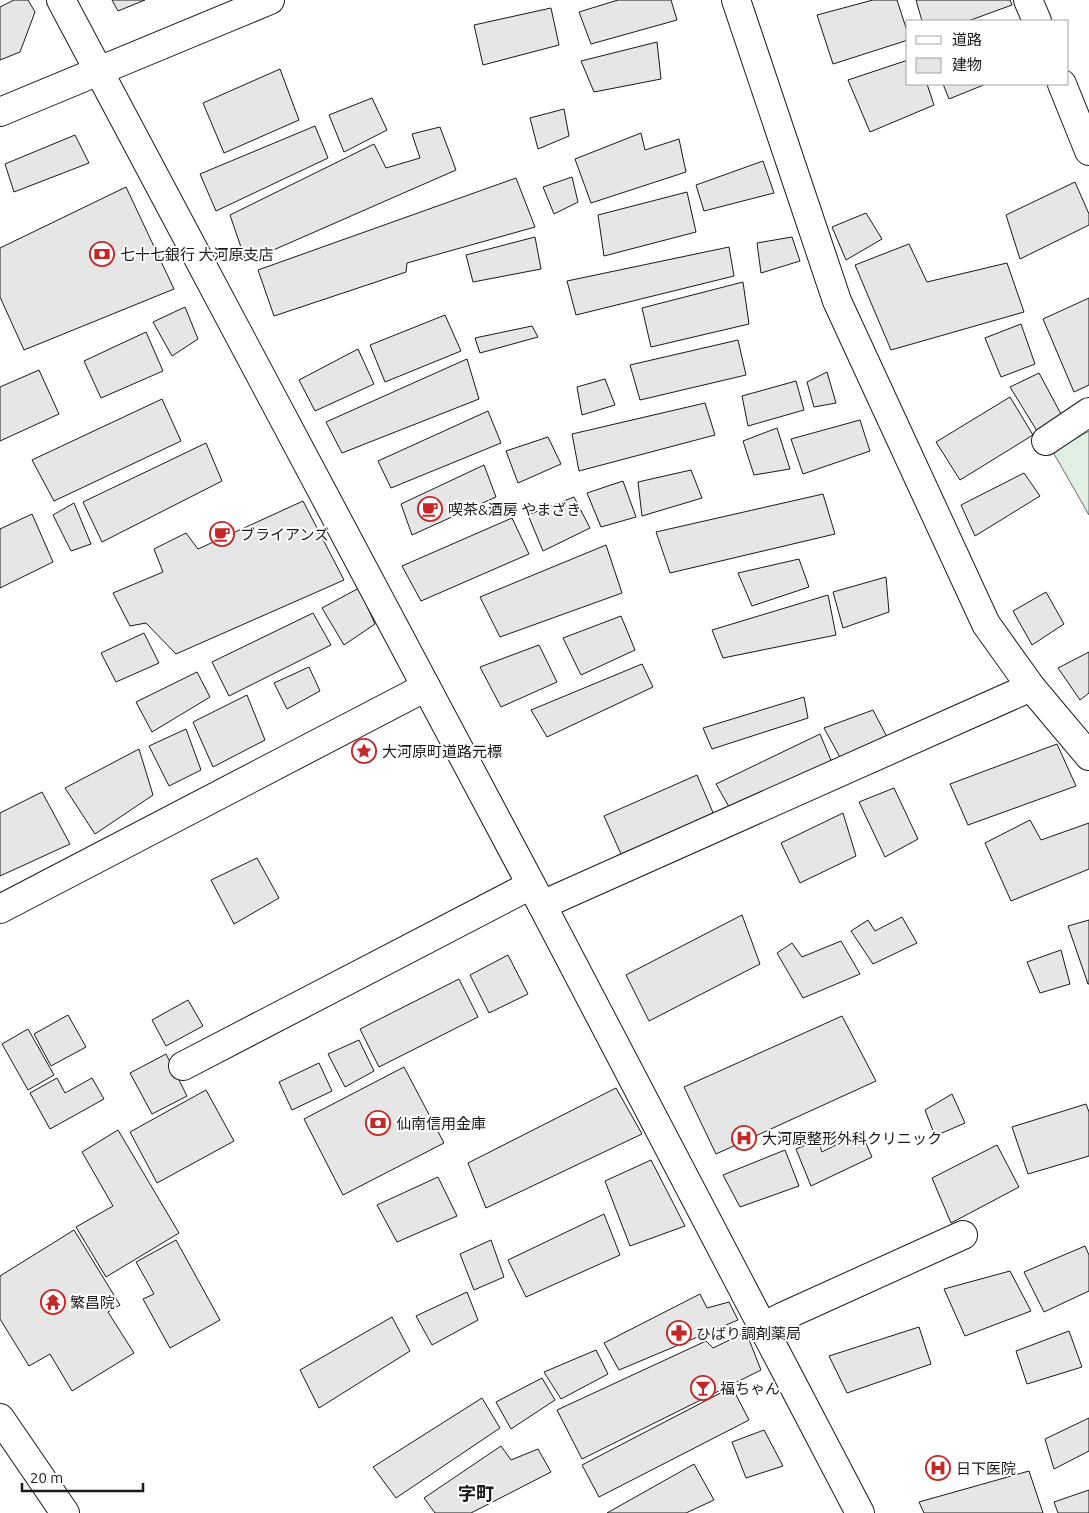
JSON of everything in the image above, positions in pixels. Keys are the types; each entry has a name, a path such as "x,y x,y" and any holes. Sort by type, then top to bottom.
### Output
{"street":[{"path":"61,0 536,895 860,1513"},
{"path":"0,112 270,0"},
{"path":"736,0 837,300 986,624 1031,687 1089,756"},
{"path":"1028,0 1037,20"},
{"path":"1062,85 1089,150"},
{"path":"1046,441 1089,412"},
{"path":"0,909 426,687"},
{"path":"182,1066 536,895 1031,687"},
{"path":"763,1327 963,1235"},
{"path":"0,1418 65,1513"}],"green space":[{"path":"1089,431 1089,515 1053,452"}],"building":[{"path":"14,0 28,0 35,12 20,52 0,60 0,7"},
{"path":"112,0 145,0 118,11"},
{"path":"618,0 671,0 677,20 591,44 579,12"},
{"path":"873,0 897,0 906,28 906,41 833,64 817,15"},
{"path":"916,0 1010,0 1012,5 971,20 922,20"},
{"path":"551,8 559,45 483,65 474,25"},
{"path":"657,42 661,79 594,92 581,61"},
{"path":"906,61 906,85 927,85 934,105 870,132 848,80"},
{"path":"280,69 299,120 224,153 203,103"},
{"path":"943,85 984,85 949,99"},
{"path":"372,98 387,130 344,152 329,115"},
{"path":"564,109 569,136 538,149 530,118"},
{"path":"315,126 328,158 216,211 200,174"},
{"path":"440,127 456,170 246,262 230,215 374,144 386,168 420,158 412,134"},
{"path":"641,133 645,150 679,139 686,172 591,203 575,159"},
{"path":"75,135 89,163 14,192 5,164"},
{"path":"763,161 774,193 704,211 696,185"},
{"path":"572,177 578,202 554,214 543,187"},
{"path":"516,178 535,227 407,263 406,272 274,316 258,270"},
{"path":"1075,182 1089,214 1089,225 1020,259 1006,215"},
{"path":"126,187 174,289 24,350 0,297 0,248"},
{"path":"687,192 696,232 604,256 598,215"},
{"path":"866,213 882,239 846,260 832,227"},
{"path":"535,237 541,269 473,282 466,255"},
{"path":"792,237 800,261 761,273 757,243"},
{"path":"909,244 927,282 1007,263 1024,312 891,350 855,265"},
{"path":"729,247 734,276 576,315 567,281"},
{"path":"743,282 749,324 651,347 642,308"},
{"path":"1089,298 1089,385 1074,392 1043,319"},
{"path":"185,307 198,339 172,356 153,322"},
{"path":"445,315 461,351 385,382 370,345"},
{"path":"1021,324 1035,364 1001,377 985,338"},
{"path":"532,326 538,337 480,353 475,338"},
{"path":"146,332 163,371 101,398 84,361"},
{"path":"738,340 746,375 640,400 630,365"},
{"path":"358,349 374,384 315,411 299,380"},
{"path":"467,359 479,399 342,453 326,422"},
{"path":"39,370 59,414 0,441 0,387"},
{"path":"827,372 836,403 814,407 807,382"},
{"path":"1039,373 1061,414 1037,431 1010,387"},
{"path":"605,379 615,405 582,415 577,387"},
{"path":"796,381 804,410 748,426 742,396"},
{"path":"1010,397 1033,435 960,480 936,442"},
{"path":"162,399 181,441 54,501 32,460"},
{"path":"705,403 715,435 579,471 572,434"},
{"path":"488,411 501,443 391,488 378,461"},
{"path":"860,420 870,451 803,474 791,439"},
{"path":"777,428 790,469 754,475 743,441"},
{"path":"548,437 561,464 518,483 506,451"},
{"path":"206,443 222,481 102,542 83,502"},
{"path":"484,465 496,497 412,535 401,504"},
{"path":"691,470 702,498 642,516 638,482"},
{"path":"1024,473 1040,496 975,536 961,505"},
{"path":"623,481 636,517 601,527 587,493"},
{"path":"823,494 835,534 670,573 656,532"},
{"path":"574,497 590,528 543,551 528,515"},
{"path":"303,501 344,580 176,654 146,623 130,626 113,593 163,572 154,549 186,533 198,549"},
{"path":"74,503 91,544 71,551 53,515"},
{"path":"32,514 53,562 0,588 0,529"},
{"path":"512,518 529,554 421,601 402,566"},
{"path":"606,545 622,593 500,637 480,597"},
{"path":"799,559 809,587 752,606 738,573"},
{"path":"886,577 889,612 843,628 833,592"},
{"path":"359,588 375,624 344,645 322,608"},
{"path":"1046,592 1064,624 1032,645 1013,611"},
{"path":"828,595 836,635 723,658 712,630"},
{"path":"313,613 331,645 229,696 212,662"},
{"path":"621,616 635,650 581,675 563,638"},
{"path":"144,633 159,663 116,682 101,653"},
{"path":"539,645 557,682 501,707 480,667"},
{"path":"1089,652 1089,693 1080,700 1058,668"},
{"path":"642,664 653,687 547,737 531,710"},
{"path":"309,667 320,691 287,709 274,683"},
{"path":"197,672 210,697 152,732 136,702"},
{"path":"247,695 265,740 213,767 193,722"},
{"path":"804,697 808,718 712,749 703,728"},
{"path":"873,710 888,739 842,761 824,728"},
{"path":"186,729 201,770 169,786 149,746"},
{"path":"820,734 833,765 732,812 716,784"},
{"path":"1057,744 1076,786 968,825 950,784"},
{"path":"139,749 153,795 95,834 65,788"},
{"path":"697,775 714,815 621,854 604,816"},
{"path":"894,788 918,839 885,857 859,802"},
{"path":"42,792 70,844 0,876 0,813"},
{"path":"843,813 856,856 800,883 781,843"},
{"path":"1030,820 1041,840 1089,823 1089,869 1011,901 985,843"},
{"path":"257,858 279,898 234,924 211,880"},
{"path":"742,915 760,964 649,1021 626,975"},
{"path":"902,917 917,943 873,964 851,931 868,920 875,931"},
{"path":"1089,920 1089,984 1088,984 1068,926"},
{"path":"841,941 860,974 803,998 777,953 792,943 802,957"},
{"path":"1061,950 1070,984 1040,993 1027,962"},
{"path":"508,955 528,994 489,1013 470,975"},
{"path":"459,979 478,1017 379,1067 360,1029"},
{"path":"188,1000 203,1026 166,1046 152,1020"},
{"path":"68,1015 86,1047 51,1066 34,1034"},
{"path":"842,1016 876,1081 716,1154 684,1087"},
{"path":"28,1029 54,1075 28,1090 2,1044"},
{"path":"359,1040 374,1071 345,1087 328,1054"},
{"path":"166,1054 187,1096 152,1114 130,1073"},
{"path":"319,1063 332,1091 292,1110 279,1082"},
{"path":"404,1067 444,1143 343,1195 304,1119"},
{"path":"57,1078 65,1093 92,1078 104,1099 50,1129 30,1093"},
{"path":"616,1088 642,1134 486,1208 468,1163"},
{"path":"206,1090 234,1141 157,1183 130,1132"},
{"path":"952,1094 965,1123 935,1136 925,1110"},
{"path":"1086,1104 1089,1112 1089,1156 1028,1174 1012,1127"},
{"path":"118,1130 179,1233 106,1277 76,1227 113,1206 82,1152"},
{"path":"861,1132 872,1157 811,1186 796,1149 818,1140 822,1152"},
{"path":"997,1145 1019,1187 951,1223 932,1178"},
{"path":"785,1150 799,1186 740,1207 723,1175"},
{"path":"651,1160 685,1226 630,1246 605,1181"},
{"path":"438,1177 457,1216 397,1242 377,1205"},
{"path":"604,1214 620,1255 526,1297 508,1260"},
{"path":"74,1230 120,1305 108,1312 134,1353 72,1391 50,1354 29,1366 0,1319 0,1276"},
{"path":"176,1240 220,1320 170,1348 143,1299 154,1294 136,1262"},
{"path":"491,1240 504,1277 474,1290 460,1254"},
{"path":"1085,1246 1089,1255 1089,1291 1044,1312 1024,1272"},
{"path":"1010,1271 1031,1311 965,1336 944,1289"},
{"path":"467,1292 478,1320 432,1345 416,1316"},
{"path":"700,1294 707,1308 729,1302 738,1320 619,1370 604,1343"},
{"path":"392,1317 410,1351 319,1408 300,1370"},
{"path":"919,1327 931,1364 847,1393 829,1356"},
{"path":"1069,1331 1082,1367 1027,1384 1016,1351"},
{"path":"746,1332 761,1370 582,1459 557,1410 706,1341 713,1348"},
{"path":"596,1350 608,1374 561,1399 544,1372"},
{"path":"542,1378 555,1400 511,1429 496,1402"},
{"path":"732,1387 749,1420 599,1497 582,1465"},
{"path":"482,1398 500,1428 396,1498 373,1467"},
{"path":"1089,1418 1089,1451 1054,1469 1045,1439"},
{"path":"764,1430 783,1466 746,1478 732,1442"},
{"path":"501,1446 511,1460 538,1449 551,1472 471,1513 435,1513 424,1498"},
{"path":"694,1464 714,1500 686,1513 607,1513"},
{"path":"1029,1471 1043,1513 924,1513 919,1502"},
{"path":"1089,1490 1089,1513 1058,1513 1054,1502"}],"place":[{"name":"七十七銀行 大河原支店","path":"102,254"},
{"name":"喫茶&酒房 やまざき","path":"430,509"},
{"name":"ブライアンズ","path":"222,534"},
{"name":"大河原町道路元標","path":"364,751"},
{"name":"仙南信用金庫","path":"378,1123"},
{"name":"大河原整形外科クリニック","path":"744,1138"},
{"name":"繁昌院","path":"53,1302"},
{"name":"ひばり調剤薬局","path":"679,1333"},
{"name":"福ちゃん","path":"703,1388"},
{"name":"日下医院","path":"938,1468"}],"district":[{"name":"字町","path":"476,1493"}]}
